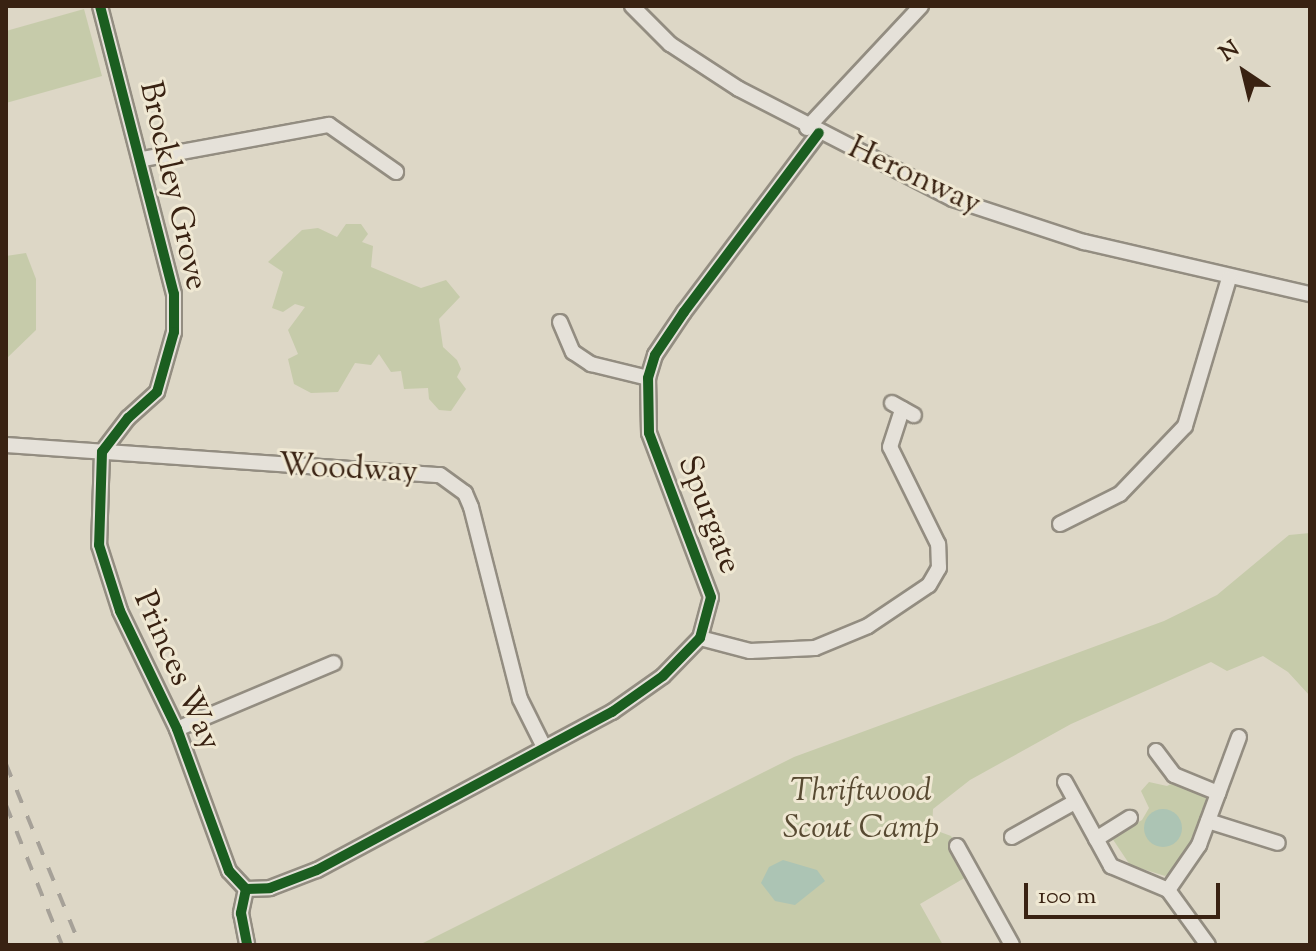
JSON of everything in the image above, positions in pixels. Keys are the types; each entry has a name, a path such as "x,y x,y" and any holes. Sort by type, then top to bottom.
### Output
{"street":[{"name":"Brockley Grove","path":"100,6 143,159 174,294 174,332 157,392 128,418 102,452"},
{"name":"Heronway","path":"632,6 670,44 813,131 953,199 1022,224 1229,278 1310,294"},
{"name":"Spurgate","path":"700,638 711,597 649,433 648,378 655,355 813,131 921,6"},
{"path":"143,159 329,125 396,172"},
{"path":"1060,524 1120,494 1185,426 1229,278"},
{"path":"560,322 573,352 591,364 648,378"},
{"path":"247,945 241,913 246,889 270,888 317,870 544,747 641,693 700,638 750,651 815,648 868,626 929,585 939,568 938,544 890,447 903,409"},
{"name":"Woodway","path":"6,445 440,475 454,483 471,507 520,699 544,747"},
{"name":"Princes Way","path":"102,452 99,545 108,580 177,729 229,871 246,889"},
{"path":"177,729 334,663"},
{"path":"1168,890 1208,821 1239,737"},
{"path":"1156,751 1174,775 1218,793"},
{"path":"1065,782 1111,866 1168,890 1208,945"},
{"path":"1012,837 1075,802"},
{"path":"1096,839 1130,818"},
{"path":"1208,821 1278,843"},
{"path":"957,846 1012,945"}],"green space":[{"path":"84,9 102,76 6,103 6,31"},
{"path":"346,224 361,224 368,234 362,242 373,246 371,267 421,288 446,280 460,297 439,319 443,347 457,360 461,369 457,377 466,389 451,411 439,410 429,399 428,388 404,389 401,371 391,372 379,354 371,365 355,363 338,392 311,393 294,384 288,359 298,354 288,330 305,307 295,304 283,312 272,308 283,272 268,262 302,230 318,228 337,237"},
{"path":"26,253 36,279 36,330 6,359 6,256"},
{"name":"Thriftwood Scout Camp","path":"1310,533 1310,696 1288,672 1263,656 1227,671 1211,662 1071,724 970,780 933,809 932,829 951,836 973,873 920,904 943,945 419,945 794,757 1164,621 1217,595 1289,535"},
{"path":"1149,782 1167,786 1175,782 1209,796 1192,845 1175,871 1165,876 1130,865 1112,838 1142,820 1149,808 1141,791"}],"shaded area":[{"path":"1163,809 1177,814 1182,828 1177,842 1163,847 1149,842 1144,828 1149,814"},
{"path":"783,860 817,870 825,881 795,905 775,901 761,883 769,867"}],"railway":[{"path":"6,764 80,945"},
{"path":"6,805 62,945"}],"cycle path":[{"path":"100,6 174,294 174,332 157,392 128,418 102,452 99,545 120,611 177,729 229,871 246,889 241,913 247,945"},
{"path":"246,889 270,888 317,870 612,712 663,676 700,638 711,597 649,433 648,378 655,355 684,312 819,133"}]}
